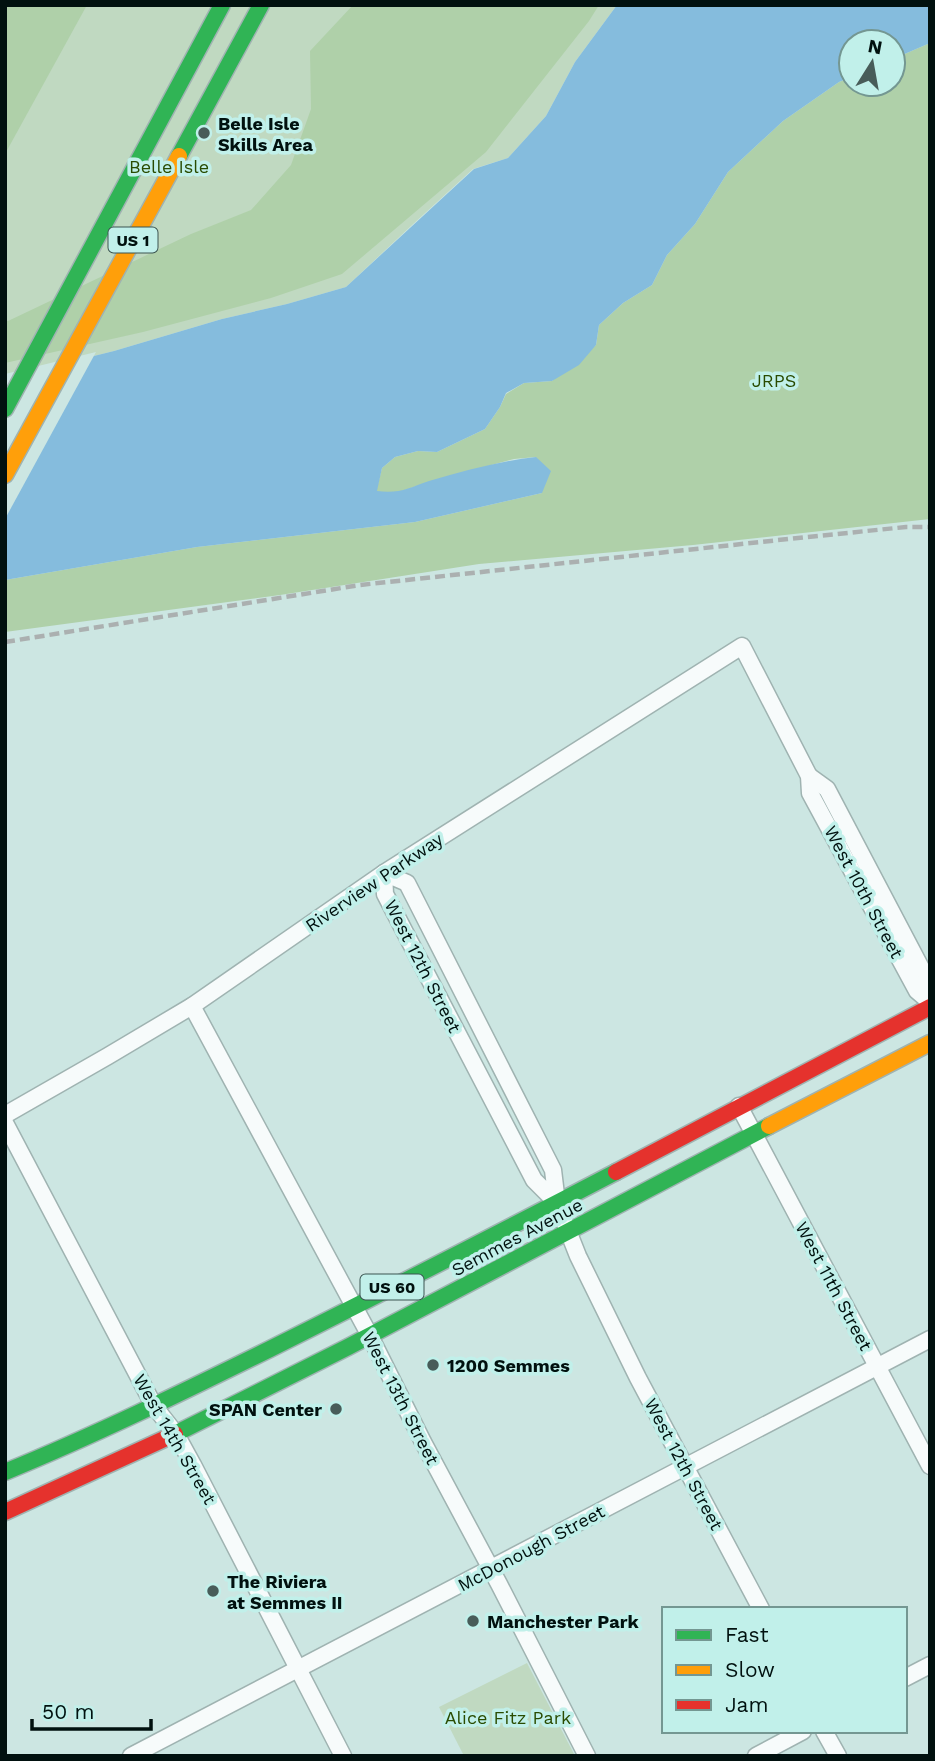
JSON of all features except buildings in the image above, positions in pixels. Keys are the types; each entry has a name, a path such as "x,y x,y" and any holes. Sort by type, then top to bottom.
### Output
{"main road":[{"name":"US 1","path":"5,409 222,5"},
{"name":"US 1","path":"5,475 261,5"},
{"name":"Semmes Avenue","path":"5,1472 154,1406 354,1307 557,1203 930,1005"},
{"name":"Semmes Avenue","path":"5,1512 176,1434 370,1336 753,1133 930,1044"}],"street":[{"name":"West 10th Street","path":"742,646 809,776 810,793 917,991 930,1005"},
{"name":"Riverview Parkway","path":"5,1115 192,1006 384,873 742,646"},
{"name":"West 10th Street","path":"809,776 827,789 930,985"},
{"name":"West 12th Street","path":"557,1203 534,1180 385,894 384,873 407,883 553,1170 557,1203 578,1256 638,1378 760,1607"},
{"name":"West 13th Street","path":"192,1006 370,1336 587,1756"},
{"name":"West 11th Street","path":"738,1106 930,1466"},
{"name":"West 14th Street","path":"5,1123 154,1406 176,1434 343,1756"},
{"name":"McDonough Street","path":"131,1756 930,1339"},
{"path":"907,1677 930,1665"},
{"path":"756,1756 799,1733"},
{"path":"825,1733 838,1756"}],"green space":[{"name":"Belle Isle","path":"5,5 617,5 575,62 546,116 508,158 473,169 346,287 5,378"},
{"path":"5,5 87,5 5,154"},
{"path":"353,5 599,5 486,152 342,274 271,298 143,332 5,363 5,320 8,321 191,234 251,210 291,165 311,109 310,51"},
{"name":"JRPS","path":"930,43 930,519 693,545 479,564 280,595 5,632 5,580 197,547 415,522 542,493 536,457 514,459 399,492 376,492 382,468 395,457 418,451 437,452 485,429 506,394 524,383 552,381 596,345 599,325 623,303 652,285 667,255 695,224 728,172 783,121 837,83 837,98 907,98 907,53"},
{"name":"Alice Fitz Park","path":"527,1663 575,1756 464,1756 439,1707"}],"water":[{"path":"617,5 930,5 930,43 907,53 907,28 837,28 837,83 783,121 728,172 695,224 667,255 652,285 623,303 599,325 596,345 579,365 552,381 524,383 506,393 485,429 437,452 418,451 395,457 382,468 377,491 404,490 482,467 536,457 551,471 542,493 415,522 197,547 5,580 5,378 346,287 474,169 508,158 546,116 575,62"}],"pier":[{"path":"96,352 5,519 5,374"}],"railway":[{"path":"5,642 360,585 807,537 930,527"}],"traffic: fast":[{"path":"5,409 222,5"},
{"path":"179,156 261,5"},
{"path":"175,1434 348,1347 769,1126"},
{"path":"5,1472 237,1365 616,1172"}],"traffic: slow":[{"path":"5,475 179,156"},
{"path":"769,1126 930,1043"}],"traffic: jam":[{"path":"616,1172 930,1007"},
{"path":"5,1512 175,1434"}],"place":[{"name":"Belle Isle Skills Area","path":"204,133"},
{"name":"1200 Semmes","path":"433,1365"},
{"name":"SPAN Center","path":"336,1409"},
{"name":"The Riviera at Semmes II","path":"213,1591"},
{"name":"Manchester Park","path":"473,1621"}]}
